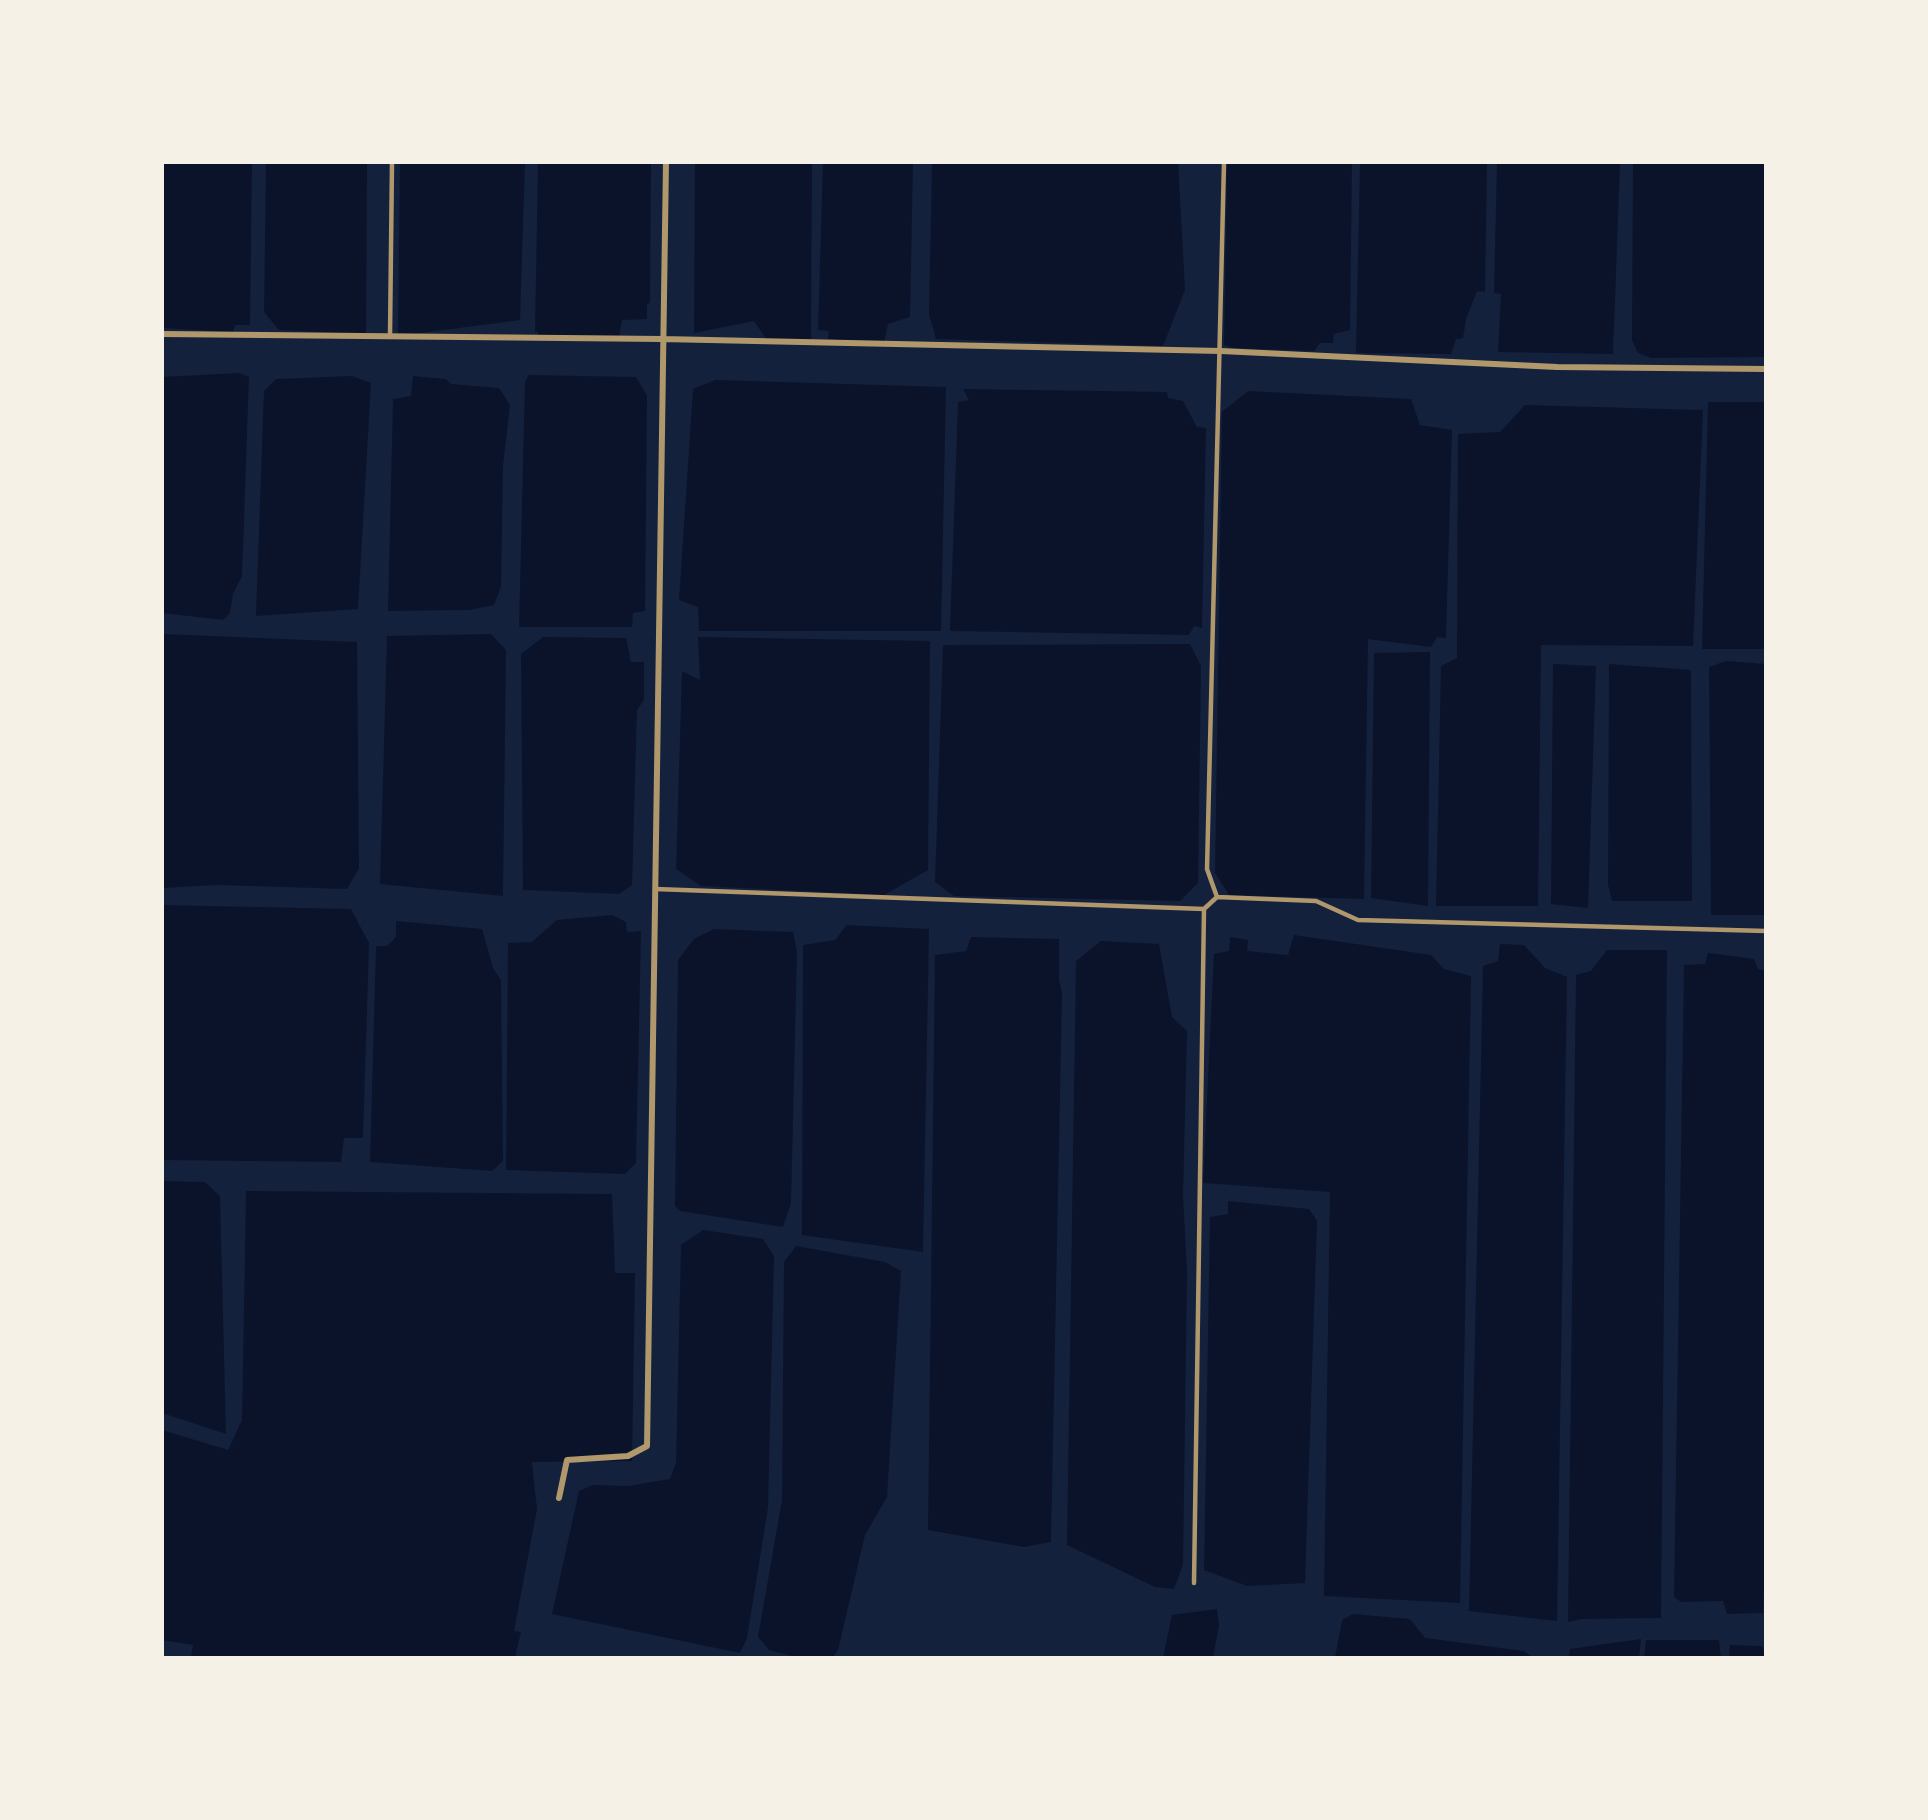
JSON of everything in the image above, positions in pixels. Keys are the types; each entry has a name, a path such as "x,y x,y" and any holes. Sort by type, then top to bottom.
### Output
{"street":[{"path":"559,1498 567,1460 628,1456 647,1446 666,162"},
{"path":"162,334 662,339 1221,351 1557,367 1766,369"}],"lane":[{"path":"390,335 392,162"},
{"path":"1217,897 1207,868 1224,162"},
{"path":"654,889 1204,909 1217,897 1316,901 1358,920 1766,931"},
{"path":"1194,1583 1204,909"}],"water":[{"path":"162,162 252,162 250,325 235,325 233,332 162,328"},
{"path":"266,162 367,162 366,334 279,330 264,312"},
{"path":"400,162 525,162 520,320 398,336"},
{"path":"538,162 651,162 650,303 647,304 647,319 622,320 619,338 538,338 538,332 535,332"},
{"path":"695,162 812,162 811,340 767,340 754,321 694,333"},
{"path":"823,162 913,162 910,317 888,324 884,343 828,339 829,331 818,330"},
{"path":"932,162 1178,162 1185,290 1163,346 936,339 929,314"},
{"path":"1227,162 1352,162 1350,330 1334,334 1333,343 1320,343 1314,351 1233,348 1224,345"},
{"path":"1360,162 1487,162 1485,292 1477,291 1466,319 1463,338 1456,339 1451,354 1356,353"},
{"path":"1497,162 1620,162 1613,354 1498,352 1501,294 1494,293"},
{"path":"1633,162 1766,162 1766,357 1651,358 1638,353 1632,340"},
{"path":"239,373 249,377 242,576 233,594 230,613 223,620 162,613 162,377"},
{"path":"529,375 636,377 647,396 645,611 633,613 632,627 519,627 525,382"},
{"path":"352,376 371,383 358,609 256,616 264,391 276,379"},
{"path":"413,376 446,379 451,384 499,388 510,405 503,466 501,587 494,605 470,610 388,611 393,399 411,396"},
{"path":"715,380 946,387 941,631 699,631 698,607 679,600 693,389"},
{"path":"963,389 1167,392 1168,398 1183,401 1197,427 1206,428 1202,628 1194,626 1189,635 950,631 958,402 969,400"},
{"path":"1248,391 1411,399 1420,425 1452,430 1446,638 1437,637 1431,647 1368,639 1364,899 1229,895 1215,873 1222,412"},
{"path":"1708,402 1766,402 1766,649 1702,649"},
{"path":"1525,405 1703,410 1693,646 1541,645 1538,906 1436,906 1441,666 1457,658 1458,434 1500,432"},
{"path":"162,634 357,642 359,868 347,889 217,885 162,888"},
{"path":"491,634 506,650 503,896 380,884 387,636"},
{"path":"543,637 626,638 631,662 644,662 644,700 637,710 632,885 619,894 523,890 521,654"},
{"path":"698,637 930,641 928,870 884,895 701,886 676,869 682,671 700,680"},
{"path":"1190,644 1201,666 1198,883 1180,901 954,896 935,882 943,645"},
{"path":"1430,652 1428,906 1371,898 1374,653"},
{"path":"1726,661 1766,664 1766,915 1711,915 1709,667"},
{"path":"1553,664 1596,666 1588,908 1551,904"},
{"path":"1609,664 1691,670 1692,901 1612,901 1608,885"},
{"path":"162,905 351,909 369,943 363,1138 344,1138 341,1162 162,1160"},
{"path":"612,915 626,922 627,932 641,931 636,1163 625,1174 506,1170 508,943 532,942 557,920"},
{"path":"396,921 482,929 493,968 501,980 503,1161 492,1171 370,1162 376,946 387,946 396,937"},
{"path":"847,925 929,929 923,1252 802,1235 803,945 835,940"},
{"path":"714,929 793,932 797,952 791,1203 783,1227 680,1211 675,1206 678,960 694,939"},
{"path":"1294,935 1431,955 1444,969 1471,976 1460,1603 1324,1596 1330,1192 1203,1183 1214,954 1229,951 1230,937 1248,940 1247,951 1288,955"},
{"path":"971,937 1059,939 1059,980 1062,993 1051,1542 1024,1547 928,1530 935,955 966,951"},
{"path":"1101,941 1159,944 1172,1017 1187,1031 1183,1196 1187,1271 1183,1565 1174,1589 1155,1587 1067,1545 1076,961"},
{"path":"1500,944 1524,945 1545,968 1567,977 1557,1621 1469,1611 1483,966 1498,961"},
{"path":"1607,950 1667,950 1661,1618 1581,1619 1568,1622 1576,975 1591,971"},
{"path":"1708,953 1754,959 1758,969 1766,971 1766,1540 1763,1613 1727,1614 1723,1601 1681,1602 1674,1597 1684,965 1705,964"},
{"path":"162,1181 205,1182 220,1196 226,1434 162,1413"},
{"path":"246,1191 612,1194 615,1273 635,1273 632,1461 532,1462 537,1509 514,1631 521,1632 515,1658 191,1658 193,1645 162,1640 162,1430 228,1450 242,1420"},
{"path":"1228,1201 1309,1209 1317,1221 1305,1583 1247,1586 1204,1570 1210,1217 1228,1214"},
{"path":"703,1230 763,1239 774,1256 768,1508 747,1638 740,1653 552,1614 579,1491 593,1485 628,1486 670,1479 676,1463 681,1245"},
{"path":"796,1246 885,1262 901,1271 887,1497 865,1535 838,1650 832,1658 800,1658 769,1650 758,1637 782,1500 784,1262"},
{"path":"1217,1609 1219,1625 1213,1658 1163,1658 1172,1615"},
{"path":"1353,1614 1410,1619 1425,1638 1524,1651 1533,1658 1335,1658 1342,1620"},
{"path":"1641,1639 1639,1658 1569,1658 1570,1649"},
{"path":"1646,1640 1719,1640 1721,1658 1644,1658"},
{"path":"1730,1645 1762,1646 1766,1658 1729,1658"}]}
